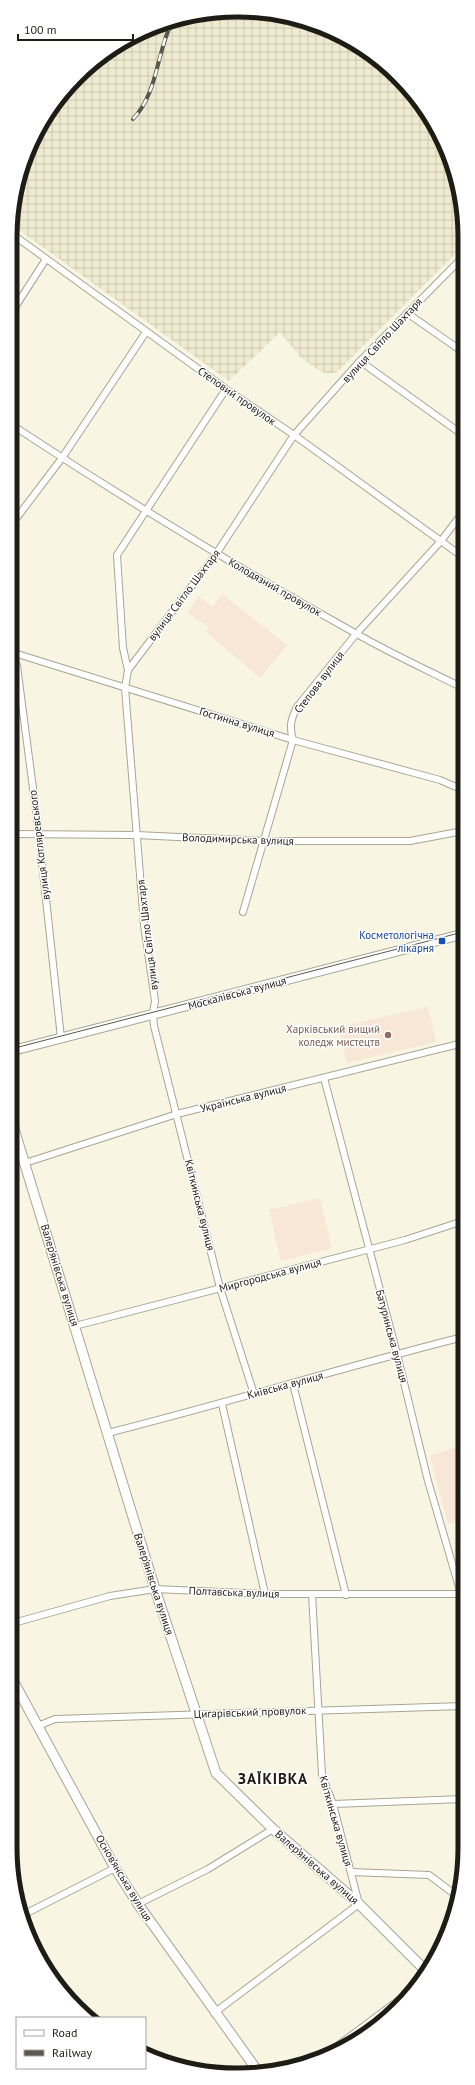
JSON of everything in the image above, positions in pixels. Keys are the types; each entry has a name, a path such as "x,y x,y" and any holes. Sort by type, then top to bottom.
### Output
{"street":[{"name":"Степовий провулок","path":"17,238 146,332 294,435 458,553"},
{"path":"17,304 46,259"},
{"name":"вулиця Світло Шахтаря","path":"153,1015 155,1001 144,925 125,688 128,670 216,554 294,435 360,361 458,261"},
{"path":"407,313 458,349"},
{"path":"17,517 62,458 146,332"},
{"path":"360,361 458,431"},
{"path":"128,670 123,648 117,556 226,389"},
{"name":"Колодязний провулок","path":"17,428 147,512 216,554 356,634 458,685"},
{"name":"Степова вулиця","path":"243,912 293,740 290,729 291,720 297,707 356,634 441,541 458,519"},
{"name":"Гостинна вулиця","path":"17,654 293,740 440,780 458,788"},
{"name":"вулиця Котляревського","path":"17,666 39,834 61,1038"},
{"name":"Володимирська вулиця","path":"17,834 136,835 264,841 410,840 458,832"},
{"name":"Москалівська вулиця","path":"17,1049 458,935"},
{"name":"Квіткинська вулиця","path":"153,1015 154,1026 220,1288 254,1394"},
{"name":"Українська вулиця","path":"25,1163 177,1114 458,1044"},
{"name":"Батуринська вулиця","path":"324,1078 397,1354 428,1481 458,1581"},
{"name":"Валер’янівська вулиця","path":"17,1138 76,1326 155,1589 216,1774 273,1829 359,1904 422,1967"},
{"name":"Миргородська вулиця","path":"76,1326 369,1248 405,1240 458,1222"},
{"name":"Київська вулиця","path":"108,1433 222,1404 397,1354 458,1338"},
{"path":"294,1384 346,1595"},
{"path":"222,1404 265,1594"},
{"name":"Полтавська вулиця","path":"17,1622 110,1596 155,1589 265,1594 458,1594"},
{"name":"Квіткинська вулиця","path":"312,1594 322,1775 333,1804 359,1904"},
{"name":"Основ’янська вулиця","path":"17,1688 115,1868 138,1904 214,2013 255,2068"},
{"name":"Цигарівський провулок","path":"38,1726 55,1719 458,1706"},
{"path":"333,1804 458,1799"},
{"path":"138,1904 208,1870 273,1829"},
{"path":"27,1913 115,1868"},
{"path":"351,1872 429,1874 453,1893"},
{"path":"214,2013 359,1904"},
{"path":"355,2034 386,2010"}],"shaded area":[{"path":"223,17 252,17 281,21 308,29 335,40 360,54 372,63 403,92 421,115 428,127 446,167 454,194 458,223 458,251 337,372 328,374 320,371 301,358 280,332 229,381 17,229 17,223 21,194 29,167 40,140 54,115 63,103 92,72 115,54 127,47 167,29 194,21"},
{"path":"222,594 287,645 260,678 206,632 209,627 188,613 198,596 213,607"},
{"name":"Харківський вищий коледж мистецтв","path":"428,1007 436,1042 347,1063 339,1027"},
{"path":"320,1198 332,1248 281,1261 269,1210"},
{"path":"458,1447 458,1522 448,1524 430,1456"}],"tram line":[{"path":"17,1047 458,933"}],"railway":[{"path":"133,119 148,96 153,84 169,28"}],"place":[{"name":"Косметологічна лікарня","path":"442,941"},
{"name":"Харківський вищий коледж мистецтв","path":"388,1035"}],"district":[{"name":"ЗАЇКІВКА","path":"273,1779"}]}
